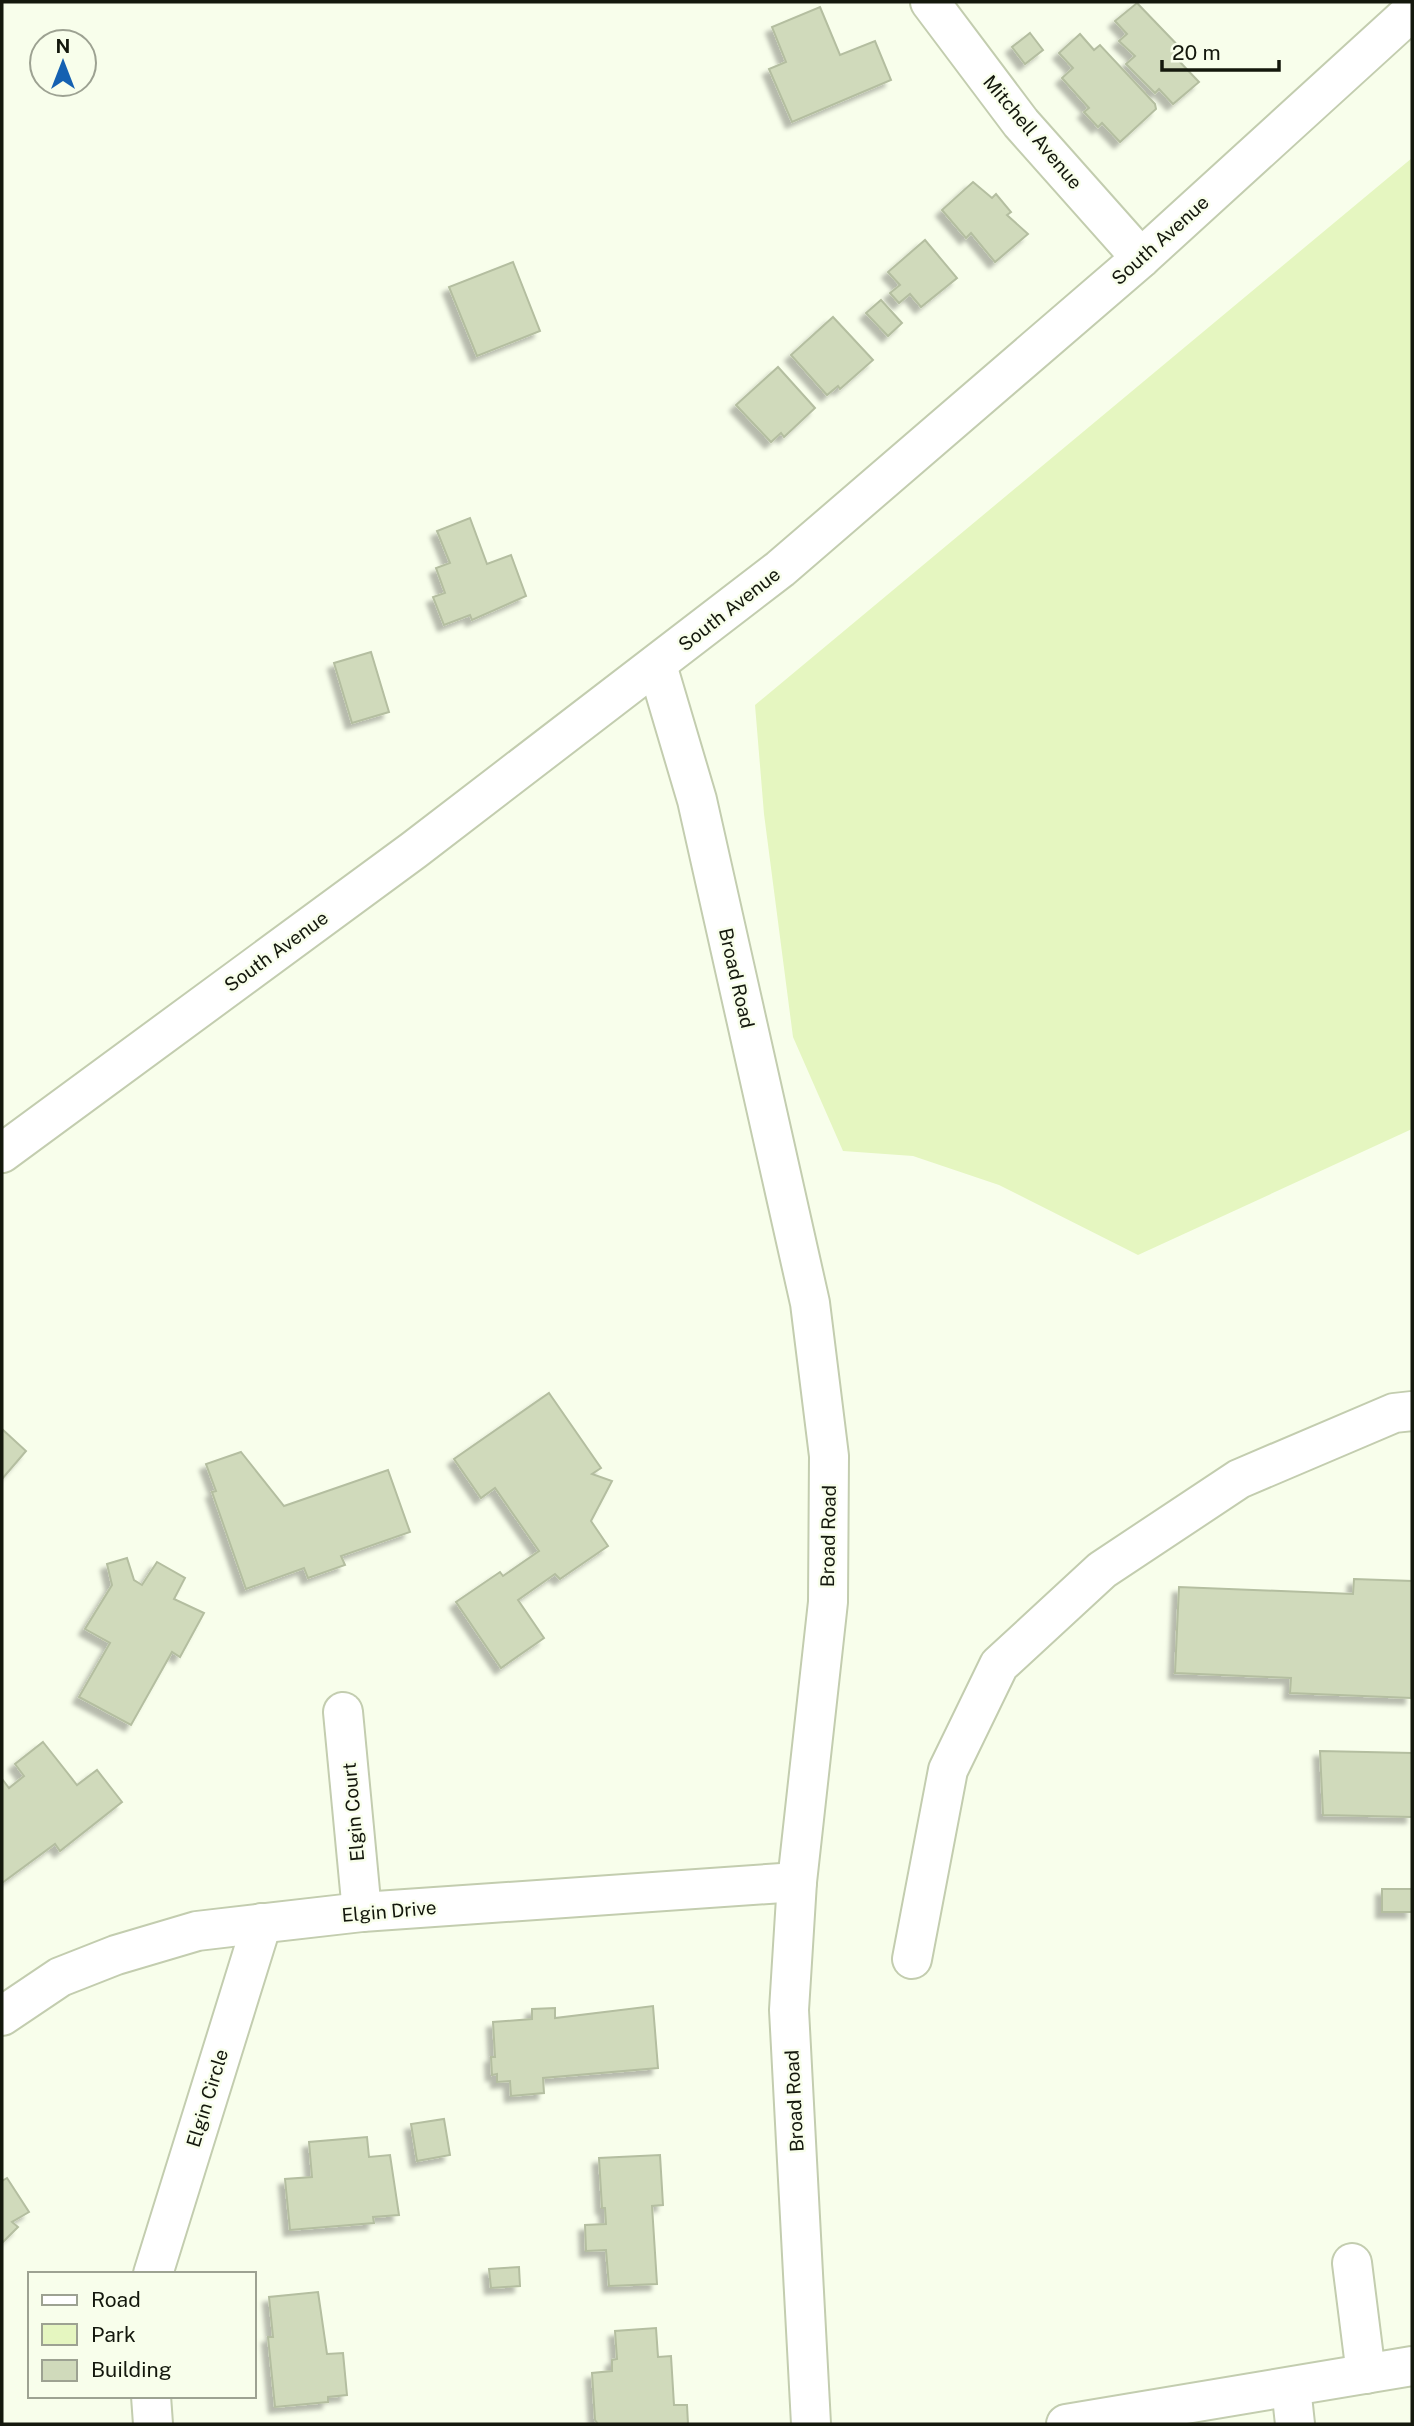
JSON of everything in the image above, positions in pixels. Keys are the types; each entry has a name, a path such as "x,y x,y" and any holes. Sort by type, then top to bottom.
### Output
{"street":[{"name":"Mitchell Avenue","path":"930,2 1021,123 1141,258"},
{"name":"South Avenue","path":"2,1153 414,850 789,561 1141,258 1412,11"},
{"name":"Broad Road","path":"657,665 696,800 807,1289 830,1456 828,1602 797,1881 789,2010 811,2424"},
{"path":"912,1959 948,1770 999,1665 1101,1570 1239,1479 1394,1413 1412,1411"},
{"name":"Elgin Court","path":"343,1712 362,1912"},
{"name":"Elgin Drive","path":"2,2016 60,1977 116,1955 197,1931 362,1912 797,1881"},
{"name":"Elgin Circle","path":"154,2272 262,1923"},
{"path":"1352,2263 1366,2374"},
{"path":"1066,2424 1412,2366"},
{"path":"1291,2387 1295,2424"},
{"path":"150,2398 153,2424"}],"green space":[{"path":"1412,158 1412,1129 1138,1255 999,1185 913,1156 843,1151 793,1037 764,814 755,705"}],"building":[{"path":"1137,3 1187,55 1179,61 1199,82 1173,104 1159,89 1155,93 1126,64 1135,56 1119,41 1127,34 1115,21"},
{"path":"820,7 840,55 875,41 891,80 792,122 769,69 786,62 772,27"},
{"path":"1030,33 1043,50 1025,64 1012,47"},
{"path":"1080,34 1094,50 1100,45 1155,104 1156,109 1120,142 1102,123 1098,127 1084,112 1089,108 1062,78 1073,68 1059,53"},
{"path":"973,182 992,198 996,194 1011,212 1007,215 1028,234 995,262 971,233 966,238 942,210"},
{"path":"925,240 957,278 921,307 910,294 899,303 890,293 900,285 888,272"},
{"path":"513,262 540,331 477,356 449,287"},
{"path":"881,300 902,323 888,336 866,313"},
{"path":"833,317 873,360 840,389 838,386 827,395 791,355"},
{"path":"778,367 815,408 784,437 781,433 771,442 736,405"},
{"path":"470,518 487,564 511,555 526,596 472,620 470,615 444,625 433,597 445,593 436,568 450,563 437,531"},
{"path":"371,652 389,712 352,723 334,663"},
{"path":"549,1393 601,1468 592,1474 612,1481 591,1521 608,1546 560,1579 555,1574 518,1600 544,1638 501,1668 456,1602 500,1572 503,1576 539,1551 495,1488 481,1498 454,1459"},
{"path":"2,1429 26,1451 2,1479"},
{"path":"241,1452 284,1506 388,1470 410,1532 341,1556 345,1565 308,1578 304,1568 246,1589 212,1492 216,1491 206,1464"},
{"path":"127,1558 134,1580 142,1585 157,1562 185,1578 174,1599 204,1613 180,1657 172,1652 131,1725 79,1697 110,1643 85,1629 112,1585 107,1564"},
{"path":"1354,1579 1412,1581 1411,1698 1290,1693 1291,1678 1175,1673 1179,1587 1353,1594"},
{"path":"43,1742 77,1785 97,1770 122,1802 60,1851 55,1844 2,1883 2,1779 9,1788 24,1776 15,1764"},
{"path":"1320,1751 1412,1753 1412,1817 1323,1815"},
{"path":"1382,1889 1412,1889 1412,1912 1382,1912"},
{"path":"653,2006 658,2068 543,2078 544,2093 511,2096 510,2081 497,2082 497,2074 492,2075 491,2057 495,2057 493,2022 532,2019 532,2009 555,2008 555,2018"},
{"path":"444,2119 450,2155 417,2161 411,2124"},
{"path":"367,2137 369,2157 390,2155 399,2215 373,2217 374,2223 290,2230 285,2179 312,2177 309,2142"},
{"path":"660,2155 663,2205 652,2206 657,2284 609,2286 606,2250 586,2251 585,2225 606,2224 605,2208 602,2208 599,2158"},
{"path":"7,2178 29,2212 12,2222 18,2227 2,2243 2,2181"},
{"path":"519,2267 520,2286 491,2288 489,2269"},
{"path":"318,2292 327,2354 343,2353 347,2395 328,2397 328,2402 275,2407 268,2337 273,2337 269,2297"},
{"path":"656,2328 658,2357 671,2356 674,2405 687,2405 688,2424 598,2424 595,2420 592,2373 612,2371 612,2360 617,2359 615,2331"}]}
